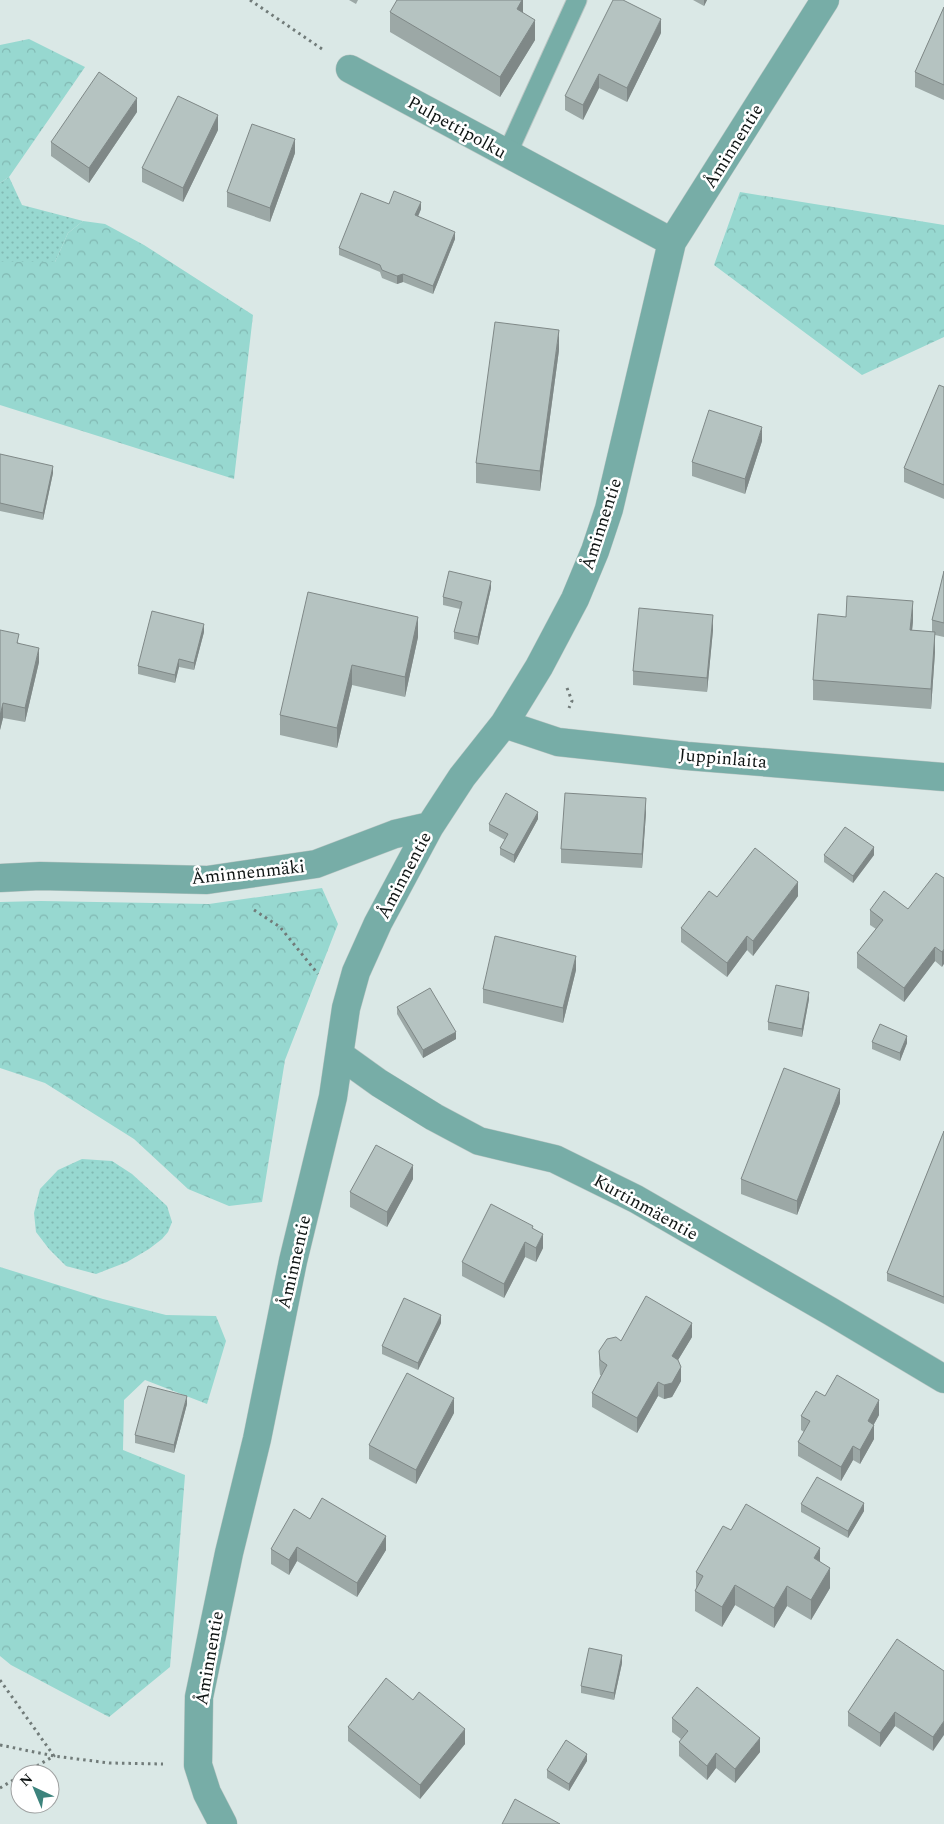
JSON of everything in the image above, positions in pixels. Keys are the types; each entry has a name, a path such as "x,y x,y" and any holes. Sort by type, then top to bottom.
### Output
{"street":[{"name":"Åminnentie","path":"223,1824 207,1793 198,1765 199,1697 227,1563 257,1439 293,1261 333,1097 346,1008 356,972 378,923 430,826 462,777 504,724 539,667 571,608 595,550 609,509 672,242 825,0"},
{"name":"Pulpettipolku","path":"350,68 672,242"},
{"name":"Juppinlaita","path":"504,724 558,742 687,756 944,777"},
{"name":"Åminnenmäki","path":"0,878 40,876 208,880 316,864 395,834 430,826"},
{"name":"Kurtinmäentie","path":"340,1055 379,1083 426,1112 480,1141 555,1158 636,1199 944,1379"}],"lane":[{"path":"507,154 577,0"}],"path":[{"path":"250,0 350,68"},
{"path":"558,742 572,701 567,688 568,679"},
{"path":"208,880 280,927 346,1008"},
{"path":"0,1680 54,1756"},
{"path":"0,1745 54,1756 109,1764 198,1765"},
{"path":"40,1764 54,1756"}],"green space":[{"path":"29,39 85,67 9,177 0,183 0,45"},
{"path":"9,177 22,205 83,221 68,233 55,262 0,262 0,183"},
{"path":"740,192 944,225 944,337 862,375 714,265"},
{"path":"83,221 105,224 144,245 253,315 234,479 0,405 0,262 55,262 68,233"},
{"path":"322,888 338,924 285,1060 262,1202 229,1206 188,1189 134,1139 45,1083 0,1068 0,902 209,904"},
{"path":"82,1159 112,1161 132,1174 167,1206 172,1222 168,1232 149,1249 127,1262 96,1274 66,1266 36,1232 34,1213 40,1189 58,1170"},
{"path":"0,1267 103,1299 166,1315 216,1316 226,1341 207,1404 145,1380 124,1400 123,1450 185,1475 170,1667 109,1717 11,1665 0,1656"}],"building":[{"path":"397,0 522,0 517,9 535,20 500,77 390,12"},
{"path":"613,0 623,0 661,19 627,88 599,74 583,105 565,96"},
{"path":"944,7 944,85 915,72"},
{"path":"99,72 137,98 89,168 51,142"},
{"path":"178,96 218,115 183,188 142,168"},
{"path":"252,124 295,139 270,208 227,192"},
{"path":"394,191 421,202 415,215 455,232 433,286 403,274 397,276 382,270 380,265 339,248 361,193 389,204"},
{"path":"495,322 559,330 540,471 476,463"},
{"path":"939,385 944,387 944,485 904,468"},
{"path":"709,410 762,427 745,479 692,462"},
{"path":"0,454 53,466 43,513 0,503"},
{"path":"449,571 491,581 478,637 454,632 462,602 443,597"},
{"path":"944,571 944,623 932,620"},
{"path":"308,592 418,617 405,677 352,665 337,728 280,715"},
{"path":"847,596 913,601 910,630 935,632 931,689 813,680 818,614 846,617"},
{"path":"639,608 713,615 707,678 633,671"},
{"path":"152,611 204,624 194,663 179,659 175,675 138,666"},
{"path":"0,630 19,634 17,643 39,648 25,708 3,703 0,716"},
{"path":"506,793 538,812 514,855 500,848 508,834 489,824"},
{"path":"565,793 646,798 642,854 561,849"},
{"path":"845,827 874,847 853,876 824,855"},
{"path":"755,848 798,882 753,941 747,936 727,963 681,928 709,891 717,897"},
{"path":"936,873 944,878 944,949 942,952 935,947 904,988 857,953 883,920 870,910 884,891 908,909"},
{"path":"495,936 576,956 563,1008 483,989"},
{"path":"776,985 809,992 802,1029 768,1022"},
{"path":"430,988 456,1032 423,1050 397,1007"},
{"path":"880,1024 907,1036 900,1053 872,1042"},
{"path":"784,1068 840,1089 797,1201 741,1179"},
{"path":"944,1131 944,1297 887,1273"},
{"path":"376,1145 413,1165 387,1212 350,1192"},
{"path":"491,1204 533,1226 532,1228 543,1234 536,1248 525,1242 504,1284 462,1262"},
{"path":"646,1296 692,1323 672,1356 678,1360 681,1367 672,1383 664,1385 658,1382 637,1418 592,1393 607,1365 600,1360 599,1351 607,1339 616,1337 621,1341"},
{"path":"404,1298 441,1315 418,1363 382,1346"},
{"path":"407,1373 454,1398 416,1470 369,1445"},
{"path":"837,1375 879,1400 868,1421 874,1425 860,1450 853,1446 841,1467 798,1442 810,1421 801,1416 816,1391 825,1396"},
{"path":"148,1386 187,1396 174,1445 135,1435"},
{"path":"817,1477 864,1503 848,1531 801,1504"},
{"path":"322,1498 386,1536 357,1583 297,1547 289,1560 271,1549 294,1509 310,1519"},
{"path":"746,1504 820,1548 814,1558 830,1568 811,1600 787,1586 774,1608 735,1585 722,1607 695,1591 703,1576 696,1572 723,1526 731,1530"},
{"path":"897,1639 944,1671 944,1721 933,1737 895,1712 880,1733 848,1712"},
{"path":"589,1648 622,1655 614,1693 581,1686"},
{"path":"386,1678 413,1700 419,1692 465,1729 420,1785 348,1727"},
{"path":"697,1687 760,1738 735,1769 716,1753 707,1766 679,1742 688,1731 672,1718"},
{"path":"566,1740 587,1754 569,1784 547,1770"},
{"path":"515,1799 560,1824 502,1824"}]}
